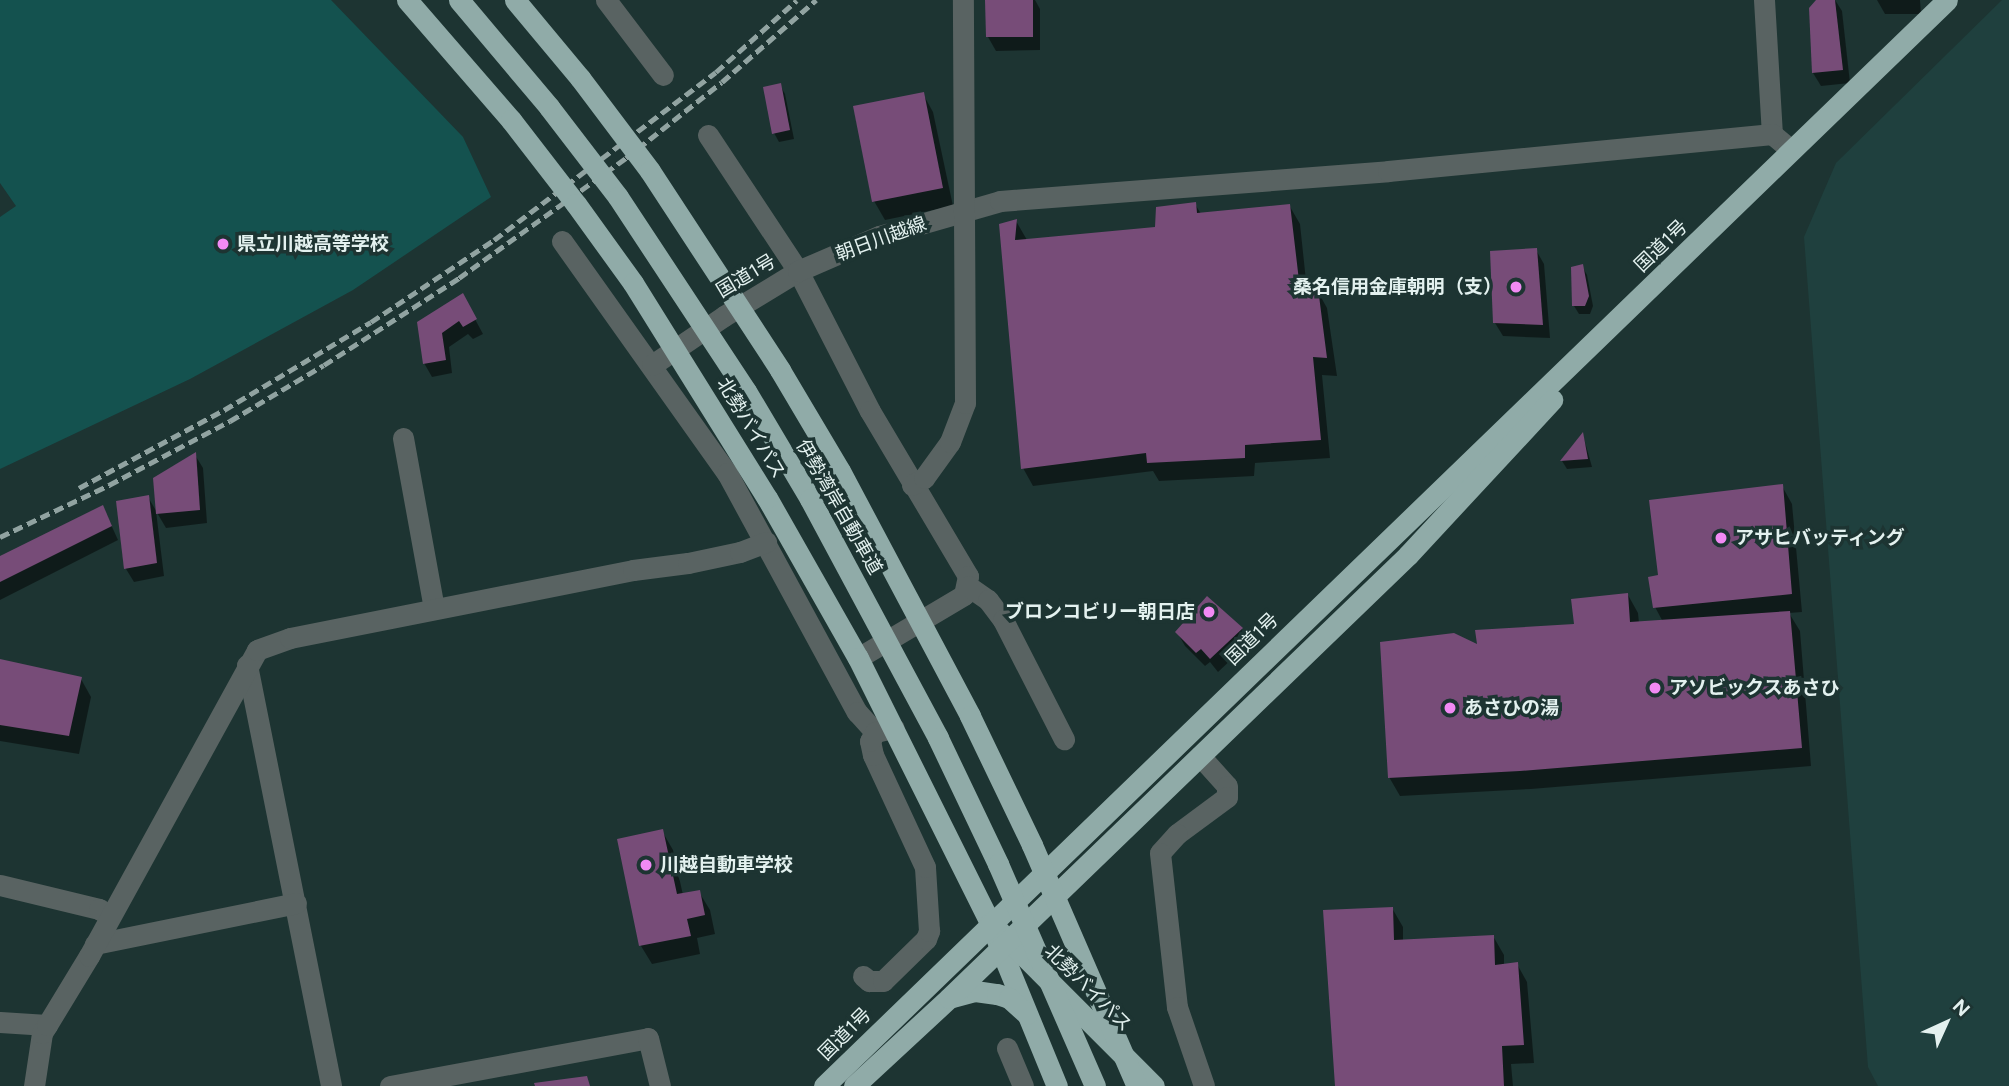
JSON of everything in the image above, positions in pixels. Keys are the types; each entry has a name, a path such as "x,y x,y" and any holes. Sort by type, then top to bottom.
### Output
{"highway":[{"name":"北勢バイパス","path":"407,0 511,120 633,283 768,498 858,658 885,730 990,923 1005,944 1154,1086"},
{"name":"伊勢湾岸自動車道","path":"459,0 550,107 618,197 739,380 803,487 938,738 1009,889 1095,1086"},
{"name":"伊勢湾岸自動車道","path":"515,0 580,78 650,171 730,289 840,471 970,716 1032,845 1137,1086"},
{"name":"国道1号","path":"824,1086 1947,0"},
{"name":"国道1号","path":"853,1086 949,998 1408,555 1713,226"},
{"name":"北勢バイパス","path":"1005,944 1029,1016 1057,1086"},
{"path":"949,998 975,991 997,994 1009,998 1029,1016"}],"street":[{"path":"606,0 663,75"},
{"path":"912,485 924,478 950,442 965,403 965,211 961,70 963,0"},
{"path":"1764,0 1772,134 1791,150"},
{"name":"朝日川越線","path":"798,271 880,236 1000,201 1388,171 1772,134"},
{"path":"708,135 798,271"},
{"path":"562,241 727,472 857,712 885,730 870,741 873,755 925,867 929,931 926,939 883,981 869,981 863,976"},
{"name":"国道1号","path":"652,365 724,316 798,271 870,411 963,566 968,586 988,600 1003,620 1064,738"},
{"path":"403,438 434,608"},
{"path":"34,1086 42,1033 95,944 257,650 290,638 659,565 688,563 740,552 766,542"},
{"path":"858,658 956,602 964,596 968,586"},
{"path":"247,665 331,1086"},
{"path":"1200,756 1227,786 1227,797 1177,834 1160,853 1177,1007 1204,1086"},
{"path":"0,884 99,909 110,916"},
{"path":"95,944 296,903"},
{"path":"0,1022 47,1025"},
{"path":"390,1086 648,1038 660,1086"},
{"path":"1007,1048 1023,1086"}],"shaded area":[{"name":"県立川越高等学校","path":"0,0 331,0 463,137 491,197 353,290 190,379 0,469 0,217 16,206 0,183"},
{"path":"2002,0 2009,0 2009,1086 1878,1086 1868,1067 1804,237 1836,163"}],"building":[{"path":"985,0 1033,0 1033,37 986,37"},
{"path":"1816,0 1835,0 1843,70 1812,73 1809,8"},
{"path":"781,83 790,130 772,134 763,87"},
{"path":"924,92 943,188 872,202 853,106"},
{"path":"1196,202 1197,213 1290,204 1300,289 1318,288 1327,358 1313,357 1321,440 1245,445 1245,458 1147,463 1146,453 1021,469 999,224 1017,219 1015,240 1155,227 1156,207"},
{"name":"桑名信用金庫朝明（支）","path":"1537,248 1543,325 1493,323 1490,251"},
{"path":"1583,264 1589,296 1585,306 1572,306 1571,267"},
{"path":"463,293 477,319 463,327 459,321 442,333 446,360 423,364 417,322"},
{"path":"1583,432 1588,459 1560,461"},
{"path":"196,452 200,510 156,514 153,478"},
{"name":"アサヒバッティング","path":"1783,484 1792,594 1653,608 1648,577 1658,575 1649,500"},
{"path":"149,495 157,563 124,569 116,501"},
{"path":"103,505 112,526 0,582 0,556"},
{"name":"アソビックスあさひ","path":"1628,593 1630,622 1790,611 1802,748 1520,771 1388,778 1380,642 1454,633 1477,644 1475,630 1574,624 1571,599"},
{"name":"ブロンコビリー朝日店","path":"1207,596 1243,628 1210,659 1201,649 1196,653 1175,632"},
{"path":"0,659 82,677 69,736 0,725"},
{"name":"川越自動車学校","path":"663,829 677,894 700,890 705,915 687,919 691,936 639,946 617,839"},
{"path":"1393,907 1394,940 1494,935 1495,965 1518,962 1524,1045 1502,1046 1504,1086 1335,1086 1323,910"},
{"path":"587,1076 590,1086 535,1086 534,1083"}],"railway":[{"path":"79,488 224,410 371,322 494,240 716,72 797,0"},
{"path":"0,537 109,485 230,421 324,365 459,278 626,158 722,82 816,0"}],"place":[{"name":"県立川越高等学校","path":"223,244"},
{"name":"桑名信用金庫朝明（支）","path":"1516,287"},
{"name":"アサヒバッティング","path":"1721,538"},
{"name":"ブロンコビリー朝日店","path":"1209,612"},
{"name":"アソビックスあさひ","path":"1655,688"},
{"name":"あさひの湯","path":"1450,708"},
{"name":"川越自動車学校","path":"646,865"}]}
